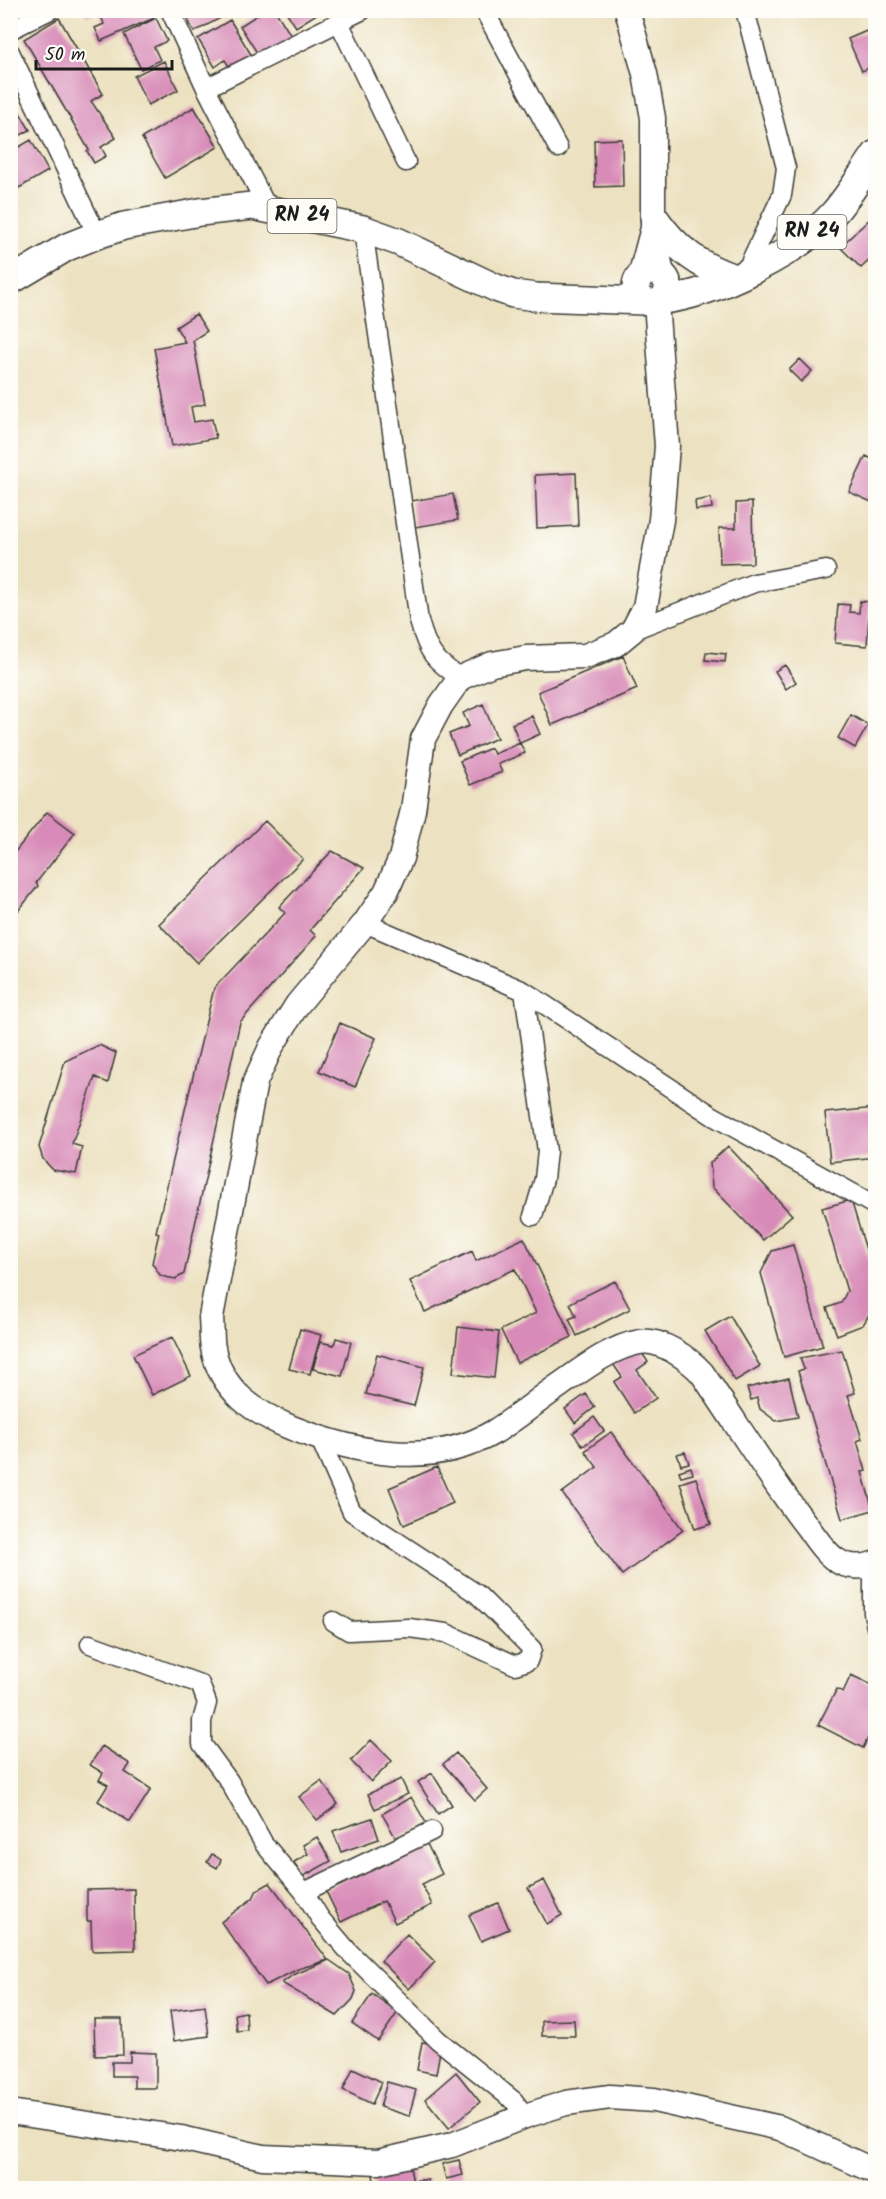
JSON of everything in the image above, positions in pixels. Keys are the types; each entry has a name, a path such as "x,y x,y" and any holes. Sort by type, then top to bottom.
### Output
{"main road":[{"path":"627,10 645,74 653,118 653,288 667,446 661,520 645,607 633,630 616,644 585,656 526,658 492,664 460,678 441,705 423,739 413,810 401,858 386,892 365,923 297,1005 271,1047 255,1082 211,1317 213,1349 223,1376 239,1399 275,1421 320,1439 377,1452 421,1455 454,1449 493,1432 581,1370 620,1347 642,1341 662,1346 689,1358 702,1373 796,1511 829,1555 845,1565 864,1567 874,1564"},
{"name":"RN 24","path":"10,281 67,247 124,226 200,212 252,206 363,229 399,242 513,294 536,297 595,298 617,291 695,284 735,278 779,255 832,216 876,154"},
{"path":"654,223 688,256 735,278"},
{"path":"10,2112 181,2138 263,2157 378,2162 452,2145 525,2116 566,2103 610,2097 654,2100 780,2128 876,2172"}],"street":[{"path":"10,30 50,10"},
{"path":"170,10 206,88 268,208"},
{"path":"206,88 363,10"},
{"path":"484,10 558,148"},
{"path":"735,278 782,195 786,168 745,10"},
{"path":"339,22 406,162"},
{"path":"10,52 97,235"},
{"path":"363,229 419,621 426,647 439,663 460,678"},
{"path":"633,630 754,583 826,570"},
{"path":"365,923 524,991 713,1116 876,1206"},
{"path":"524,991 547,1151 544,1179 533,1216"},
{"path":"320,1439 352,1512 477,1594 532,1649 528,1661 515,1665 446,1633 409,1628 349,1631 333,1621"},
{"path":"874,1564 873,1613 876,1627"},
{"path":"90,1644 200,1684 207,1703 202,1721 202,1744 229,1781 264,1844 349,1952 438,2040 514,2101 525,2116"},
{"path":"304,1892 432,1831"}],"building":[{"path":"84,10 151,10 154,18 101,41 95,28 104,24 99,11 86,16"},
{"path":"186,10 229,10 230,13 194,32 185,13"},
{"path":"265,10 275,10 293,39 261,59 240,26"},
{"path":"285,10 323,10 296,27"},
{"path":"59,18 103,94 91,101 116,138 101,147 106,156 94,163 87,151 89,150 24,39"},
{"path":"156,18 167,41 154,47 160,60 141,69 124,34"},
{"path":"230,20 255,61 234,74 225,60 215,67 198,39"},
{"path":"876,27 876,65 862,71 848,39"},
{"path":"164,61 178,90 148,105 134,76"},
{"path":"10,96 30,130 10,141"},
{"path":"194,107 218,147 165,178 142,138"},
{"path":"622,139 623,186 595,187 594,140"},
{"path":"31,140 48,171 19,188 10,174 10,143 14,150"},
{"path":"873,216 876,219 876,254 861,268 840,247"},
{"path":"196,314 207,331 193,340 205,404 191,407 194,422 212,419 216,438 172,446 154,348 185,342 176,327"},
{"path":"800,359 812,371 801,382 789,370"},
{"path":"866,456 876,461 876,504 849,492"},
{"path":"576,473 578,526 537,528 535,475"},
{"path":"453,494 458,520 415,527 411,501"},
{"path":"711,498 712,508 696,510 695,501"},
{"path":"752,502 753,563 720,564 719,528 736,528 736,503"},
{"path":"860,601 870,602 867,646 835,643 838,604 850,605 849,612 859,613"},
{"path":"706,652 726,654 725,662 705,660"},
{"path":"623,656 637,689 552,725 538,692"},
{"path":"785,665 796,682 786,689 775,671"},
{"path":"483,704 497,738 458,755 449,734 469,726 463,713"},
{"path":"851,715 868,725 855,748 838,738"},
{"path":"532,716 540,734 520,743 512,724"},
{"path":"520,743 525,753 498,764 502,772 470,785 460,761 491,748 494,754"},
{"path":"47,812 75,833 10,921 10,858"},
{"path":"265,821 303,859 197,963 159,924"},
{"path":"332,851 364,868 310,930 316,936 240,1022 184,1274 176,1279 165,1277 160,1275 152,1263 159,1233 156,1232 214,988 285,913 279,907"},
{"path":"340,1023 376,1038 355,1087 319,1071"},
{"path":"99,1045 116,1053 108,1083 95,1077 72,1144 82,1147 76,1174 53,1170 43,1159 39,1147 65,1061"},
{"path":"876,1108 876,1157 830,1162 825,1113"},
{"path":"728,1146 792,1215 763,1240 712,1187 710,1163"},
{"path":"851,1200 876,1283 876,1303 863,1325 837,1335 827,1308 841,1303 847,1291 822,1208"},
{"path":"524,1238 572,1337 517,1363 501,1330 536,1313 515,1269 425,1312 410,1281 472,1251 476,1261"},
{"path":"793,1245 823,1346 784,1357 761,1273 772,1251"},
{"path":"615,1281 630,1309 577,1336 569,1319 576,1316 570,1303"},
{"path":"730,1316 760,1366 735,1381 705,1331"},
{"path":"458,1327 499,1332 494,1378 453,1373"},
{"path":"300,1329 321,1335 310,1374 289,1369"},
{"path":"172,1337 191,1376 152,1395 133,1355"},
{"path":"336,1338 351,1342 342,1376 313,1369 320,1342 334,1345"},
{"path":"636,1344 648,1362 637,1370 656,1398 634,1413 614,1382 622,1377 611,1361"},
{"path":"842,1350 855,1393 848,1395 862,1439 857,1441 866,1471 862,1472 873,1510 842,1519 798,1371 804,1369 800,1358"},
{"path":"377,1354 424,1367 414,1406 366,1394"},
{"path":"789,1378 798,1417 776,1421 760,1409 757,1398 751,1400 747,1388"},
{"path":"586,1394 595,1407 575,1423 565,1409"},
{"path":"594,1417 604,1431 583,1446 573,1433"},
{"path":"611,1432 683,1530 622,1575 562,1493 597,1467 585,1451"},
{"path":"685,1452 689,1463 681,1465 677,1454"},
{"path":"437,1467 453,1503 404,1525 389,1488"},
{"path":"691,1467 693,1474 681,1477 679,1471"},
{"path":"696,1478 711,1524 695,1529 680,1483"},
{"path":"851,1675 876,1687 876,1722 863,1748 818,1725 837,1689 843,1692"},
{"path":"371,1740 392,1761 371,1782 351,1761"},
{"path":"102,1746 130,1764 125,1772 151,1789 130,1822 98,1801 108,1785 99,1780 103,1773 90,1765"},
{"path":"456,1753 487,1789 475,1800 443,1764"},
{"path":"432,1773 452,1805 438,1814 418,1782"},
{"path":"401,1779 408,1794 375,1809 368,1794"},
{"path":"321,1781 338,1804 317,1820 299,1797"},
{"path":"411,1797 426,1823 397,1840 382,1814"},
{"path":"372,1818 379,1839 341,1852 333,1831"},
{"path":"317,1837 331,1861 302,1877 294,1862 308,1854 303,1845"},
{"path":"425,1840 442,1874 422,1884 432,1905 395,1923 384,1901 341,1922 325,1889"},
{"path":"212,1854 221,1860 217,1868 207,1862"},
{"path":"544,1880 562,1915 547,1924 528,1888"},
{"path":"270,1883 328,1960 298,1969 266,1985 221,1922 253,1898 257,1890"},
{"path":"134,1889 135,1950 92,1951 91,1921 87,1921 87,1890"},
{"path":"498,1903 509,1929 481,1941 469,1915"},
{"path":"407,1934 435,1962 409,1989 381,1961"},
{"path":"329,1960 349,1974 356,1991 353,1999 337,2016 282,1983 293,1975"},
{"path":"372,1994 398,2012 378,2041 352,2023"},
{"path":"205,2006 209,2036 174,2041 170,2011"},
{"path":"246,2012 247,2030 237,2031 235,2014"},
{"path":"94,2019 122,2019 123,2055 95,2056"},
{"path":"574,2020 575,2036 542,2036 542,2021"},
{"path":"422,2042 441,2045 436,2074 417,2070"},
{"path":"130,2052 156,2053 156,2088 134,2088 134,2076 112,2076 112,2062 130,2062"},
{"path":"353,2068 382,2082 372,2104 343,2090"},
{"path":"456,2072 480,2102 449,2128 425,2099"},
{"path":"387,2082 416,2090 409,2116 380,2107"},
{"path":"459,2160 463,2175 446,2179 442,2164"},
{"path":"410,2167 414,2188 375,2188 373,2174"},
{"path":"417,2180 428,2180 428,2188 417,2188"}]}
